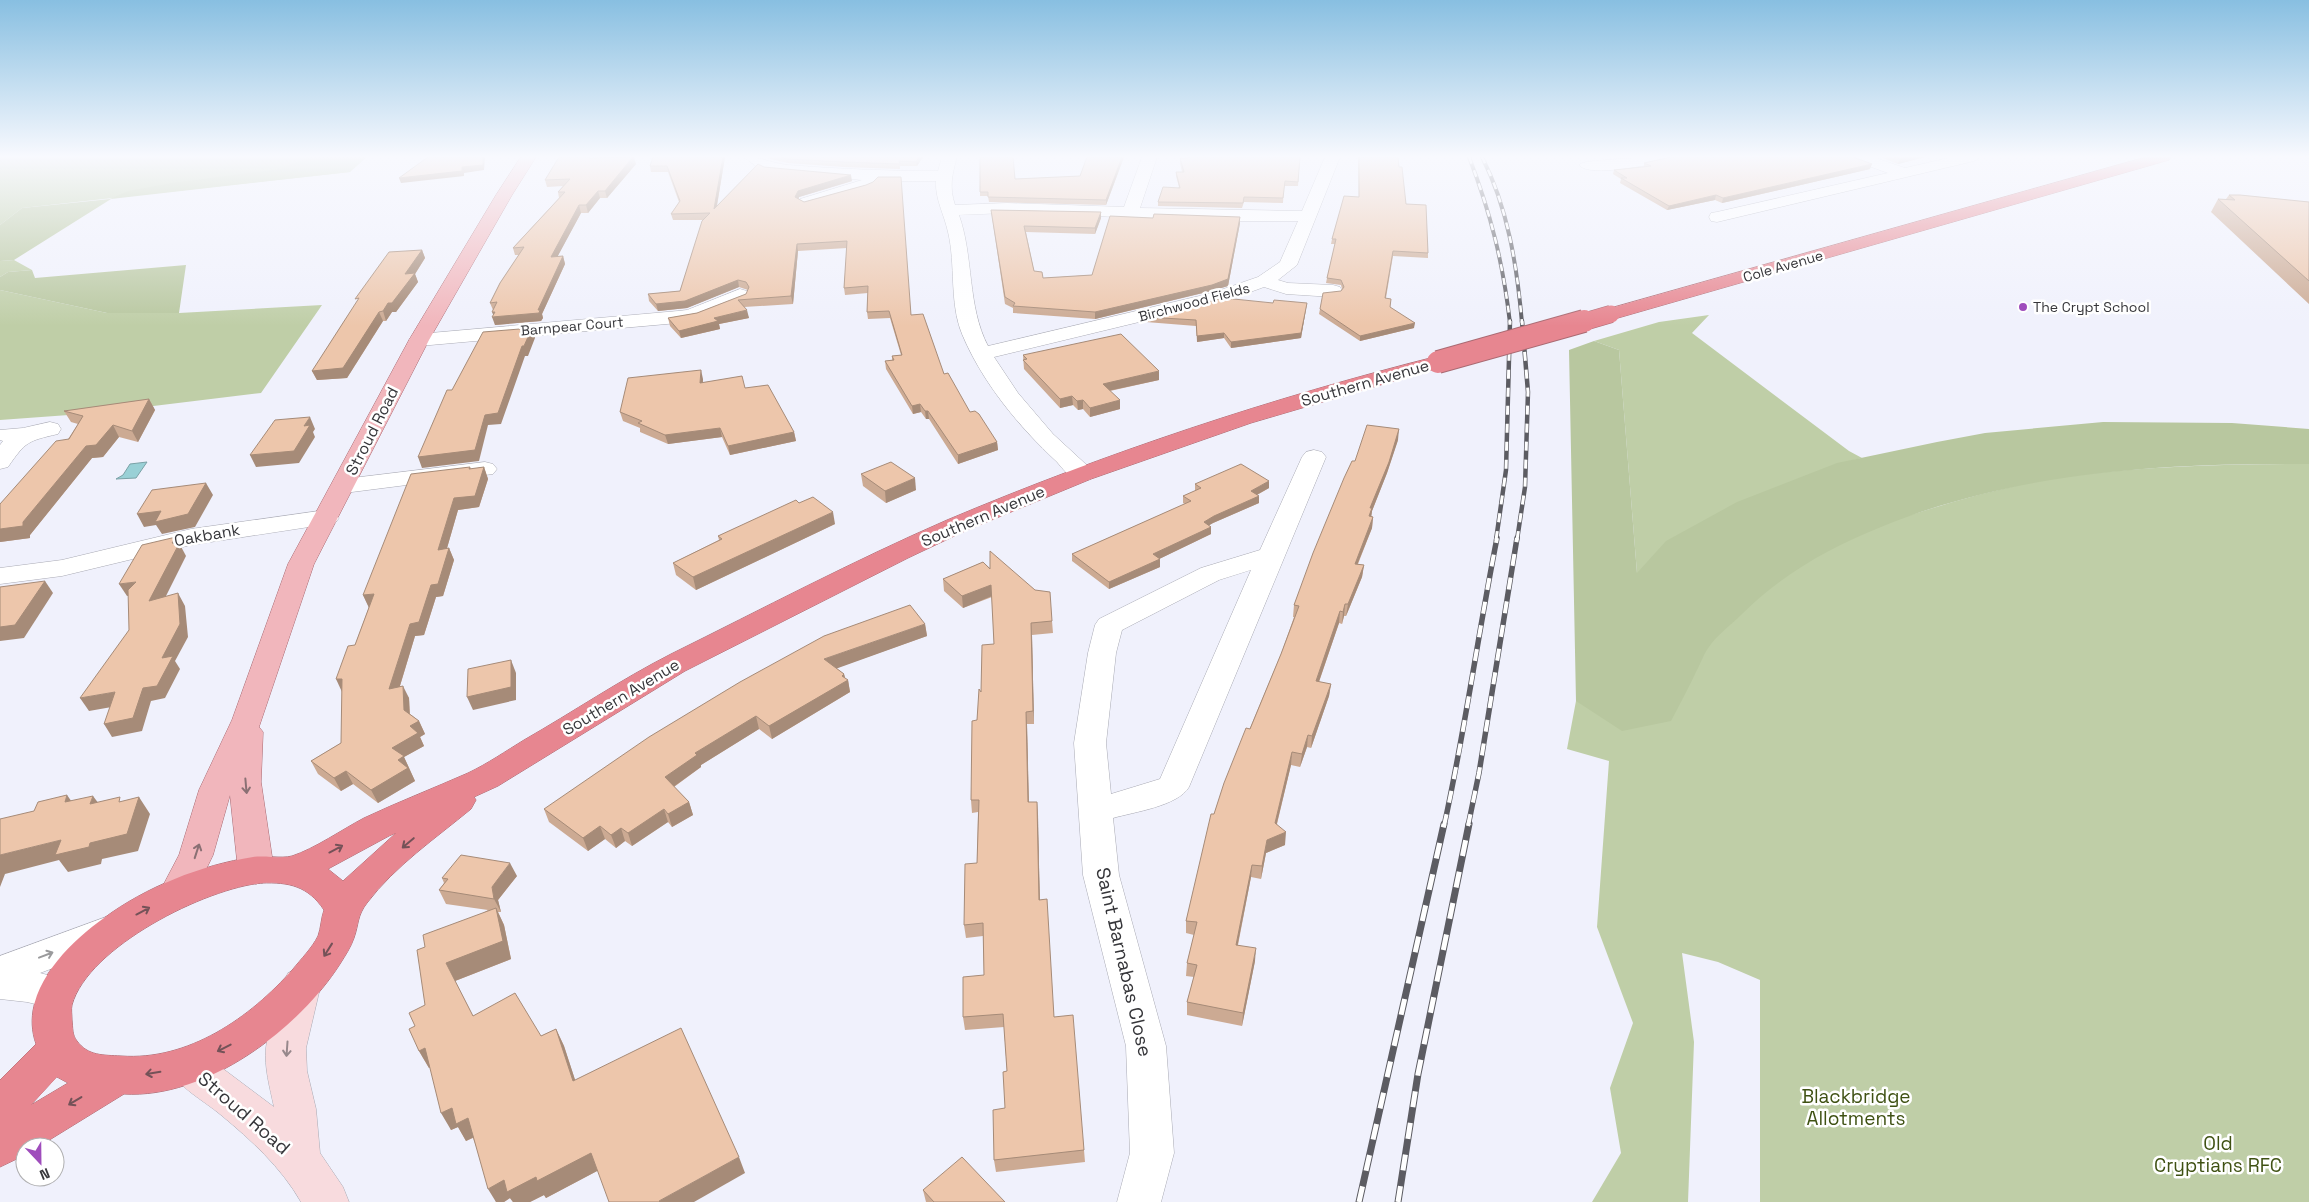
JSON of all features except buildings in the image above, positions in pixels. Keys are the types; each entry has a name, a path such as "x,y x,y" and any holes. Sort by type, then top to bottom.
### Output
{"highway":[{"name":"Cole Avenue","path":"1516,340 1969,213"},
{"name":"Southern Avenue","path":"486,778 675,664 898,552 956,526 1083,474 1277,408 1516,340"},
{"path":"292,872 377,827 486,778"},
{"path":"342,909 332,892 316,879 292,872 256,870 218,878 140,912 111,931 76,963 56,993 50,1024 57,1049 79,1069 116,1076 150,1074 188,1066 244,1038 284,1004 317,968 336,938 342,909 375,870 486,778"},
{"path":"0,1109 57,1049"},
{"path":"0,1147 116,1076"}],"main road":[{"name":"Stroud Road","path":"247,720 301,564 344,486 419,340 493,213"},
{"path":"247,720 246,782 256,870"},
{"path":"176,895 196,855 215,790 247,720"},
{"name":"Stroud Road","path":"299,1161 295,1109 287,1071 286,1048 302,984"},
{"name":"Stroud Road","path":"188,1066 236,1102 299,1161 327,1202"}],"street":[{"path":"951,213 957,233 965,302 970,325 982,354 1025,416 1045,439 1083,474"},
{"path":"1158,213 1309,216"},
{"name":"Birchwood Fields","path":"982,354 1068,335 1219,297 1264,281 1288,265 1310,213"},
{"path":"1718,217 1735,213"},
{"path":"1264,281 1286,288 1337,289"},
{"name":"Barnpear Court","path":"419,340 678,317 691,314 723,298"},
{"path":"0,462 11,446 15,435 50,429"},
{"path":"1097,810 1151,796 1173,787 1314,457"},
{"path":"344,486 485,469"},
{"name":"Oakbank","path":"0,576 62,568 191,537 326,518"},
{"name":"Saint Barnabas Close","path":"1139,1202 1152,1153 1146,1046 1101,875 1090,743 1102,653 1109,624 1210,574 1271,555"},
{"path":"0,972 111,931"},
{"path":"0,983 27,986 56,993"}],"green space":[{"path":"0,213 15,213 0,225"},
{"path":"15,213 89,213 14,260 0,261 0,225"},
{"path":"14,260 32,270 8,272 0,277 0,261"},
{"path":"186,265 179,313 107,313 0,290 0,277 8,272 32,270 35,278"},
{"path":"0,290 107,313 179,313 322,305 261,393 96,413 0,420"},
{"path":"1709,315 1692,333 1849,451 1862,458 1838,464 1904,517 1986,493 2070,476 2189,466 2309,464 2309,1202 1760,1202 1760,980 1718,962 1682,953 1694,1042 1688,1202 1592,1202 1621,1153 1610,1088 1633,1023 1597,927 1609,761 1567,749 1576,701 1637,573 1619,350 1594,341 1659,322"},
{"path":"1594,341 1619,350 1637,573 1666,541 1737,502 1837,463 1985,433 2103,422 2232,423 2309,429 2309,464 2200,466 2092,474 2038,482 1985,493 1932,508 1881,527 1825,553 1790,575 1757,600 1720,634 1707,649 1671,721 1622,731 1576,701 1569,350"}],"water":[{"path":"147,462 136,478 116,479 123,475 130,464"}],"railway":[{"path":"1488,213 1504,280 1510,323"},
{"path":"1504,213 1514,259 1522,323"},
{"path":"1517,540 1525,487 1528,392 1522,321"},
{"path":"1496,540 1506,470 1510,323"},
{"path":"1444,826 1497,538"},
{"path":"1468,826 1479,773 1517,538"},
{"path":"1359,1202 1444,824"},
{"path":"1398,1202 1418,1074 1469,824"}],"place":[{"name":"The Crypt School","path":"2023,307"}],"park label":[{"name":"Blackbridge Allotments","path":"1856,1107"},
{"name":"Old Cryptians RFC","path":"2218,1154"}]}
